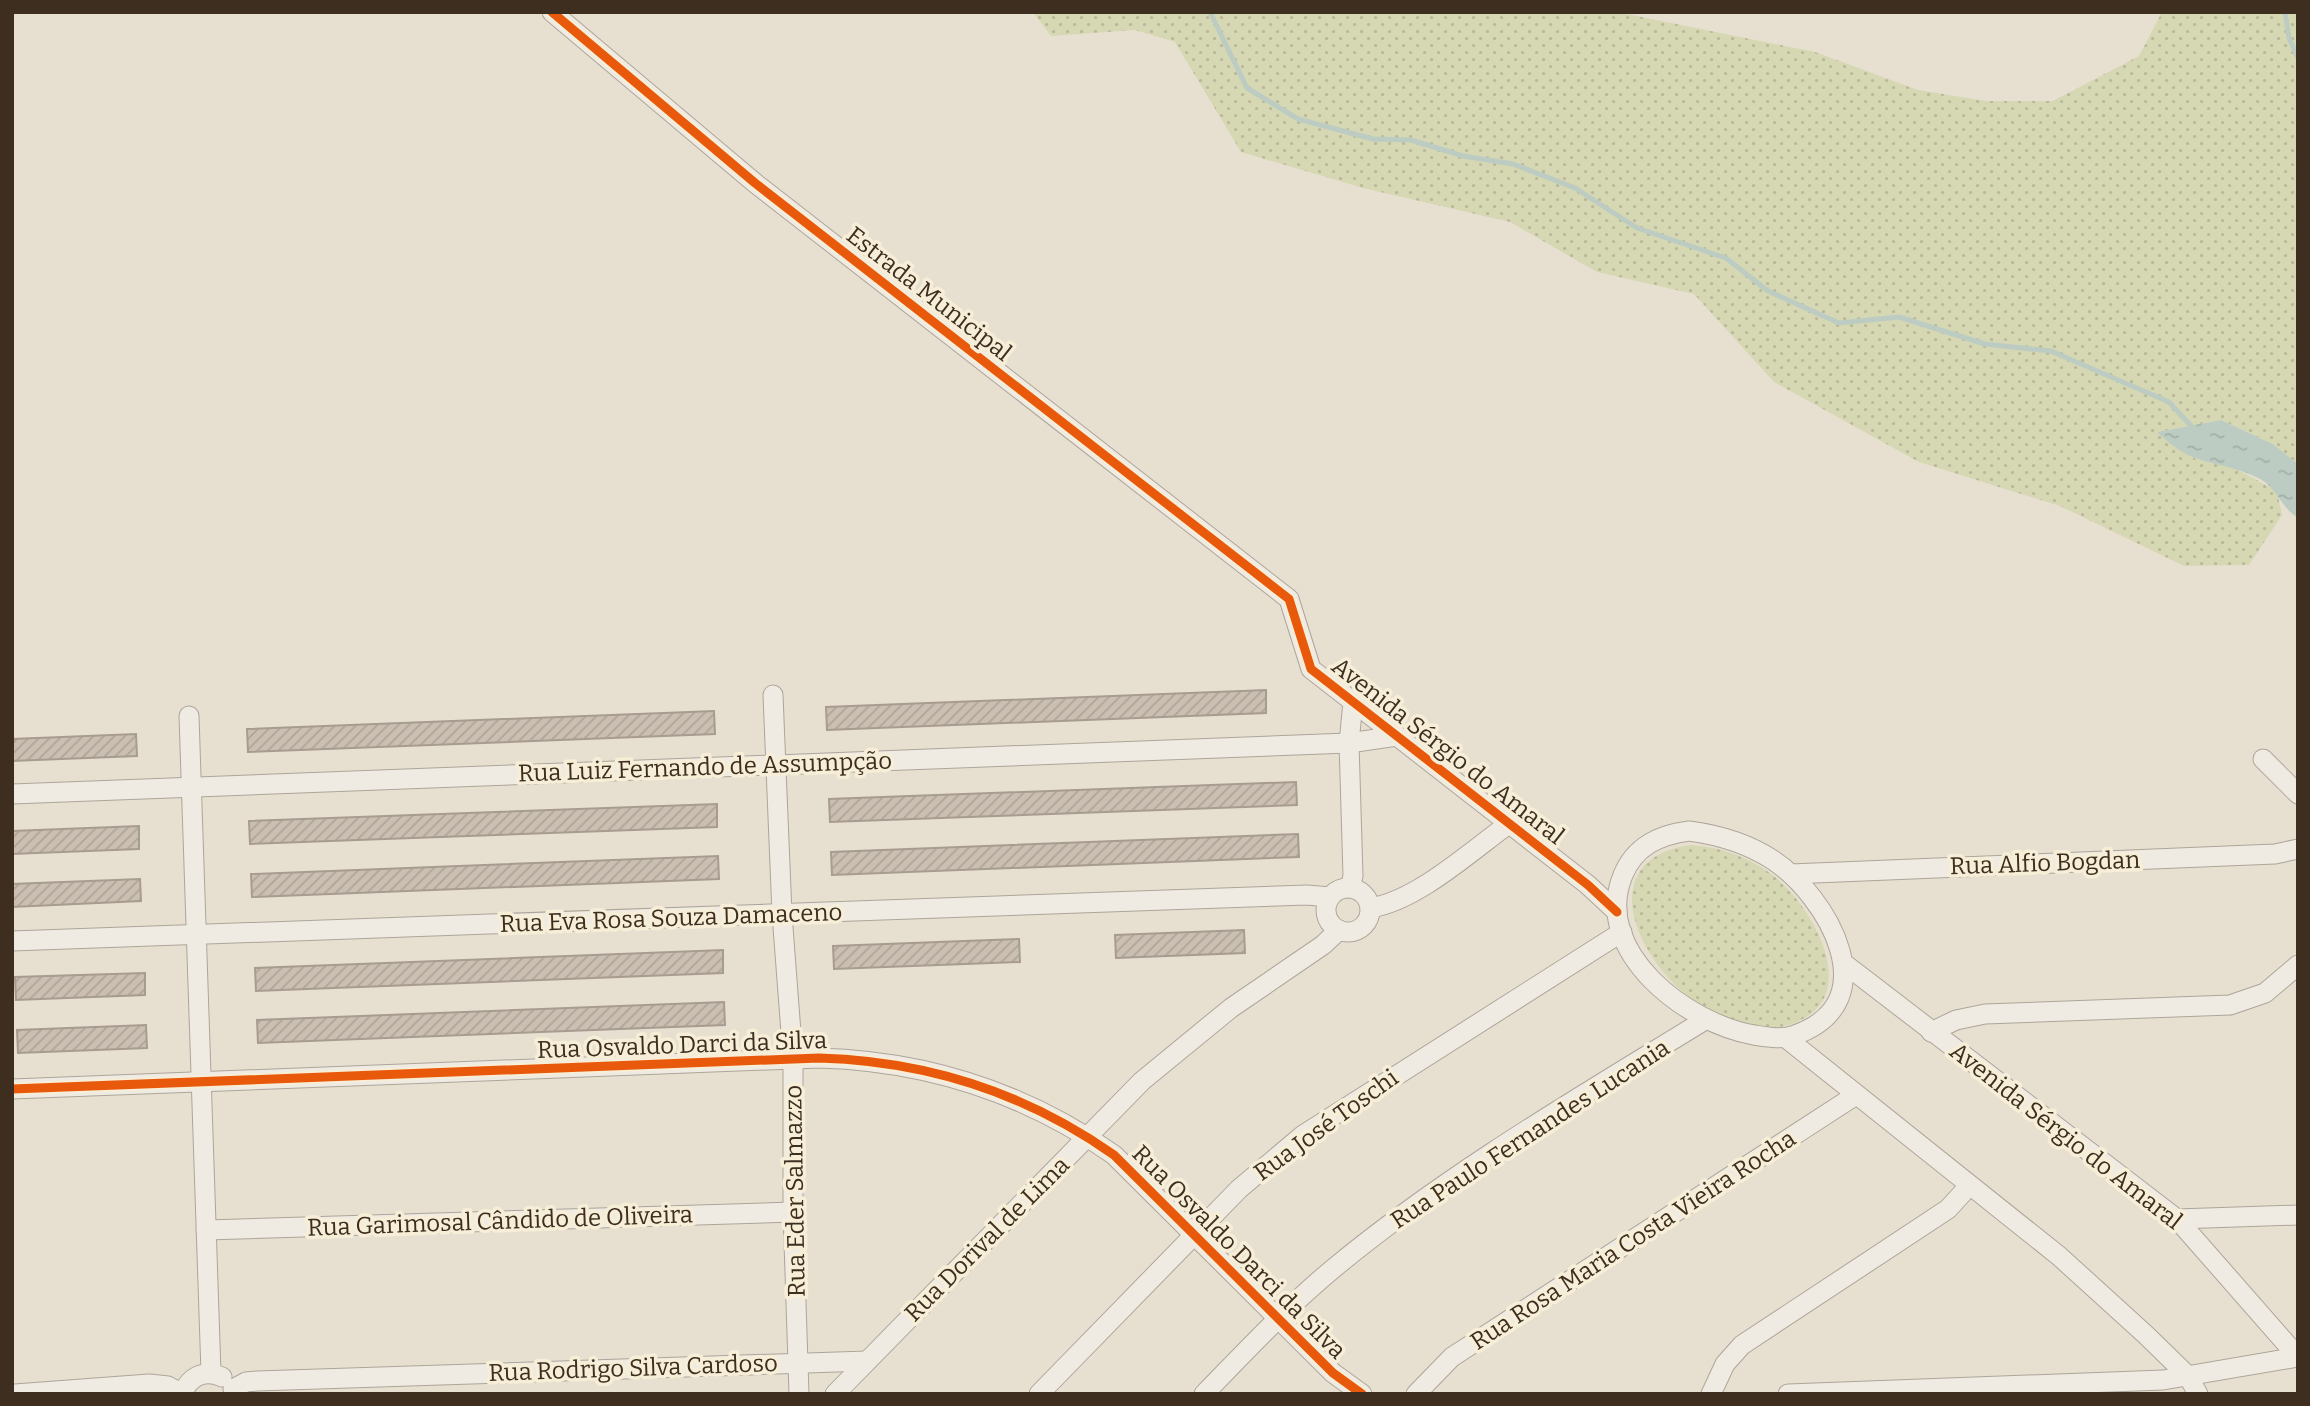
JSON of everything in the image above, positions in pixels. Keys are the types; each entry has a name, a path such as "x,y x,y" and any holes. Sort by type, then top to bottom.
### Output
{"street":[{"name":"Estrada Municipal","path":"552,12 755,183 1289,599"},
{"name":"Avenida Sérgio do Amaral","path":"1289,599 1311,669 1510,823 1617,912"},
{"name":"Rua Eder Salmazzo","path":"773,695 782,914 793,1059 793,1212 799,1394"},
{"path":"1350,888 1353,876 1349,743 1353,702"},
{"path":"189,716 211,1373"},
{"name":"Rua Luiz Fernando de Assumpção","path":"12,794 1349,743 1396,736"},
{"path":"2263,759 2298,794"},
{"path":"1370,908 1387,906 1407,895 1510,823"},
{"path":"1689,831 1733,841 1754,849 1791,874 1819,906 1846,964 1840,993 1826,1015 1808,1030 1786,1038 1744,1034 1704,1020 1654,983 1629,950 1617,912 1616,897 1626,869 1644,846 1667,834 1689,831"},
{"name":"Rua Alfio Bogdan","path":"1791,874 2276,854 2298,849"},
{"path":"1350,888 1364,894 1370,908 1367,923 1361,928 1346,932 1339,930 1328,920 1327,904 1336,892 1350,888"},
{"name":"Rua Eva Rosa Souza Damaceno","path":"12,941 1307,895 1330,897"},
{"name":"Rua Dorival de Lima","path":"835,1394 1151,1073 1231,1008 1323,945 1339,930"},
{"name":"Rua José Toschi","path":"1039,1394 1239,1189 1303,1135 1622,932"},
{"name":"Avenida Sérgio do Amaral","path":"1846,964 2177,1219 2298,1357"},
{"path":"1931,1031 1956,1020 1985,1014 2230,1005 2265,993 2298,965"},
{"name":"Rua Paulo Fernandes Lucania","path":"1203,1394 1333,1269 1451,1180 1704,1020"},
{"path":"1786,1038 2094,1287 2188,1376 2198,1394"},
{"name":"Rua Osvaldo Darci da Silva","path":"12,1089 793,1059 879,1062 946,1075 1016,1099 1088,1136 1114,1155 1333,1373 1362,1394"},
{"name":"Rua Rosa Maria Costa Vieira Rocha","path":"1416,1394 1452,1357 1856,1095"},
{"path":"1711,1394 1725,1364 1742,1345 1948,1209 1969,1186"},
{"name":"Rua Garimosal Cândido de Oliveira","path":"206,1230 793,1212"},
{"path":"2177,1219 2298,1214"},
{"path":"1788,1394 2163,1380 2298,1357"},
{"name":"Rua Rodrigo Silva Cardoso","path":"234,1392 246,1382 257,1381 867,1361"},
{"path":"15,1394 149,1384 168,1386 182,1394 192,1378 211,1373 220,1376 234,1392"}],"green space":[{"path":"1033,12 1617,12 1815,52 1918,90 1986,101 2053,101 2139,56 2162,12 2298,12 2298,464 2273,444 2221,420 2157,432 2196,459 2229,465 2277,491 2282,515 2249,565 2184,566 2060,506 1919,462 1774,382 1694,294 1597,272 1510,222 1363,188 1241,152 1175,42 1135,30 1051,36"},
{"path":"1691,845 1722,850 1752,862 1786,887 1802,907 1816,929 1825,952 1829,975 1825,996 1812,1013 1788,1025 1749,1026 1710,1012 1676,986 1650,953 1634,918 1634,885 1652,859"}],"water":[{"path":"2221,420 2273,444 2298,464 2298,518 2260,479 2192,457 2157,432"}],"building":[{"path":"1266,690 1266,713 827,730 826,707"},
{"path":"714,711 715,734 248,752 247,729"},
{"path":"136,734 137,756 12,761 12,739"},
{"path":"1296,782 1297,805 830,822 829,799"},
{"path":"717,804 717,827 250,844 249,821"},
{"path":"139,826 139,849 12,854 12,831"},
{"path":"1298,834 1299,857 832,875 831,852"},
{"path":"718,856 719,879 252,897 251,874"},
{"path":"140,879 141,901 12,907 12,884"},
{"path":"1244,930 1245,953 1116,958 1115,935"},
{"path":"1019,939 1020,962 834,969 833,946"},
{"path":"723,950 723,973 256,991 255,968"},
{"path":"145,973 145,995 16,1000 15,977"},
{"path":"724,1002 725,1025 258,1043 257,1020"},
{"path":"146,1025 147,1048 18,1053 17,1030"}],"waterway":[{"path":"1210,12 1247,88 1298,119 1373,139 1411,140 1463,156 1513,164 1575,188 1637,228 1726,258 1768,291 1839,323 1899,317 1985,344 2051,351 2169,402 2194,429"},
{"path":"2285,12 2289,38 2298,58"}],"cycle path":[{"path":"552,12 755,183 1289,599 1311,669 1588,885 1617,912"},
{"path":"12,1089 819,1058 859,1060 936,1074 974,1084 1046,1114 1114,1155 1333,1373 1362,1394"}]}
